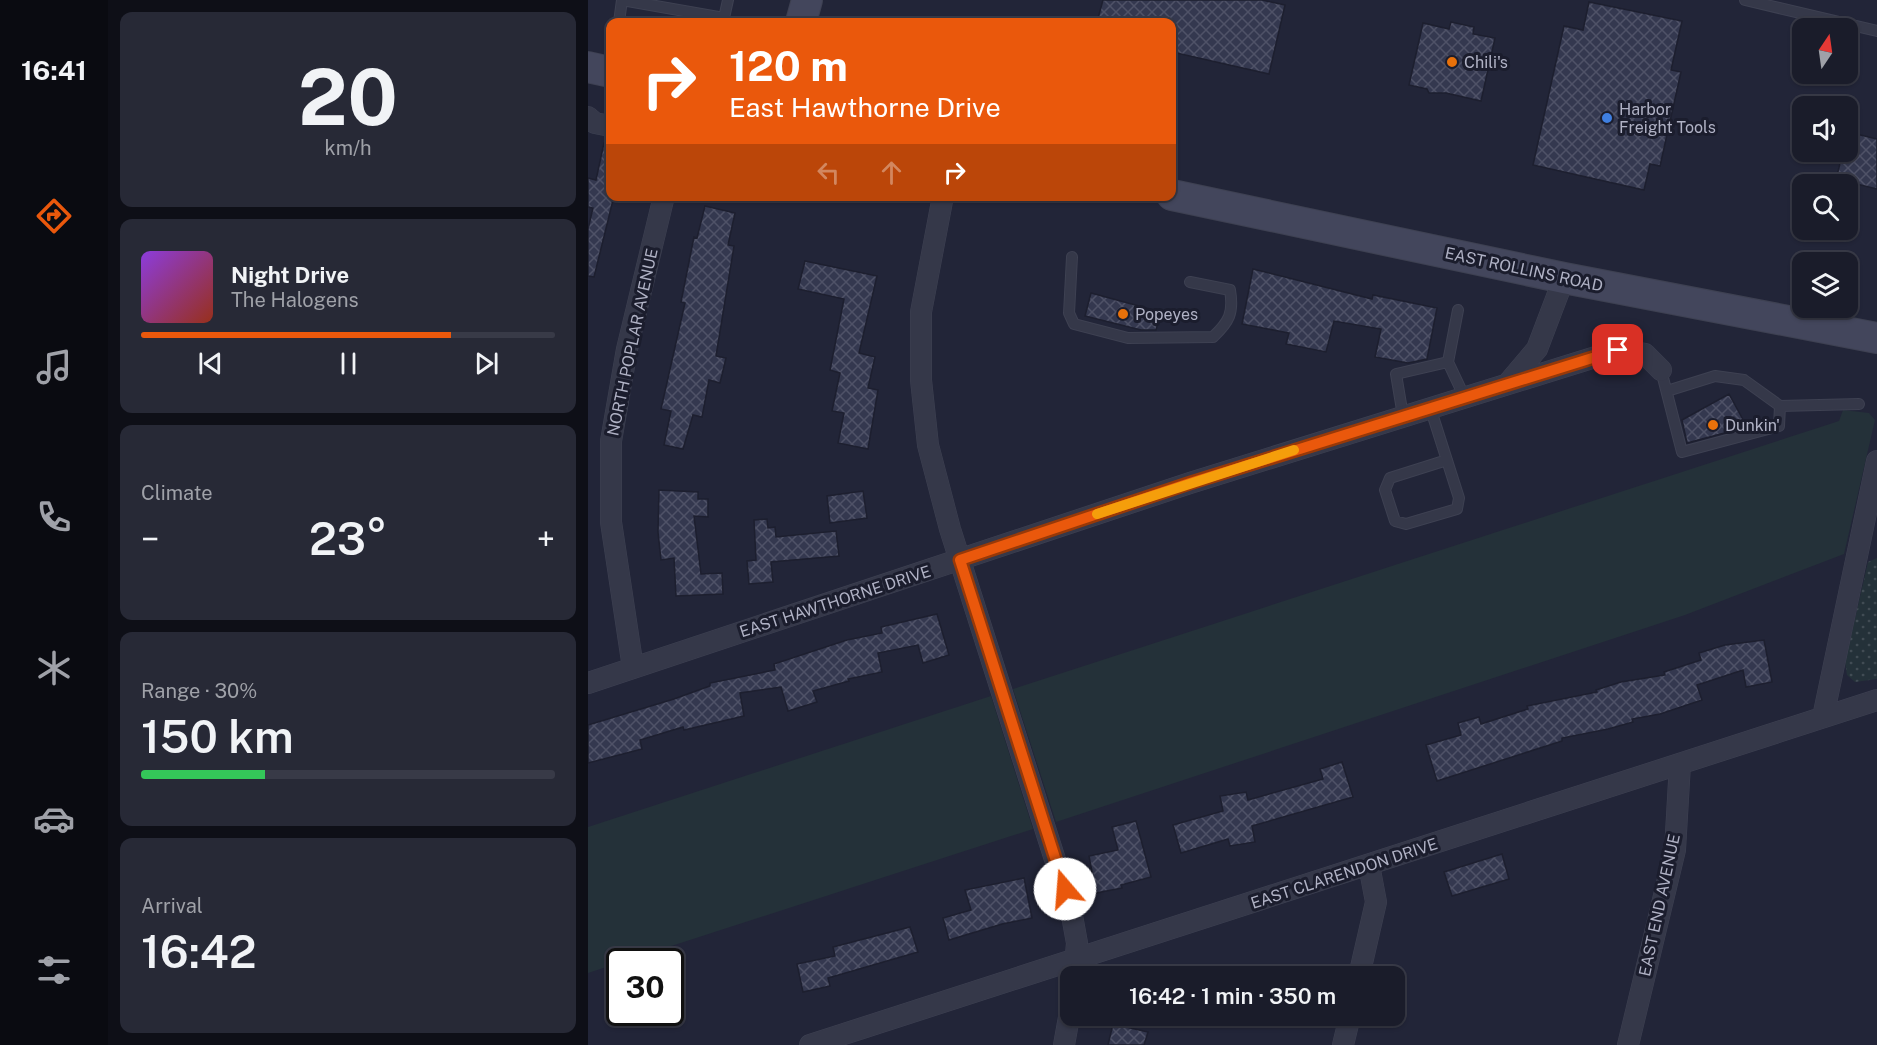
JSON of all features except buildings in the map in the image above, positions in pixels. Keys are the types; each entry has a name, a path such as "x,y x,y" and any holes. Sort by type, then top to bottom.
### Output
{"main road":[{"path":"802,18 807,0"},
{"path":"588,67 606,69"},
{"name":"EAST ROLLINS ROAD","path":"1176,196 1564,278 1877,338"}],"street":[{"path":"588,117 595,123 606,125"},
{"name":"NORTH POPLAR AVENUE","path":"633,668 611,522 611,441 627,349 663,201"},
{"path":"942,201 921,312 921,380 928,445 960,560 1071,910 1077,943 1075,966"},
{"path":"1509,382 1537,348 1564,278"},
{"name":"EAST HAWTHORNE DRIVE","path":"588,682 1464,396 1618,350 1645,354 1661,370"},
{"path":"1823,717 1877,461"},
{"name":"EAST CLARENDON DRIVE","path":"1081,966 1369,865 1877,700"},
{"name":"EAST END AVENUE","path":"1628,1045 1675,850 1680,764"},
{"path":"1361,966 1376,902 1369,865"},
{"name":"EAST CLARENDON DRIVE","path":"810,1045 1060,972"},
{"path":"1064,1045 1067,1026"},
{"path":"1342,1045 1347,1026"}],"lane":[{"path":"619,18 622,0 724,18 728,0"},
{"path":"1745,0 1877,31"},
{"path":"1072,256 1069,312 1074,324 1128,338 1213,337 1228,323 1233,308 1230,290 1190,282"},
{"path":"1458,310 1448,362 1464,396"},
{"path":"1403,416 1396,374 1448,362"},
{"path":"1661,370 1682,452 1779,426 1780,406"},
{"path":"1667,391 1714,376 1744,380 1780,406 1859,404"},
{"path":"1430,407 1460,498 1457,509 1406,524 1395,521 1385,490 1390,478 1447,460"}],"shaded area":[{"path":"1843,410 1869,413 1875,420 1844,554 1685,615 1056,822 1013,689 1839,421"},
{"path":"1877,558 1877,679 1855,682 1847,675 1845,662 1868,562"},
{"path":"991,696 1033,829 665,948 606,948 606,967 588,973 588,827"}],"slow traffic":[{"path":"1097,514 1294,450"}],"place":[{"name":"Chili's","path":"1452,62"},
{"name":"Harbor Freight Tools","path":"1607,118"},
{"name":"Popeyes","path":"1123,314"},
{"name":"Dunkin'","path":"1713,425"}],"route":[{"path":"1065,889 1012,730 960,560 1190,483 1618,350"}]}
